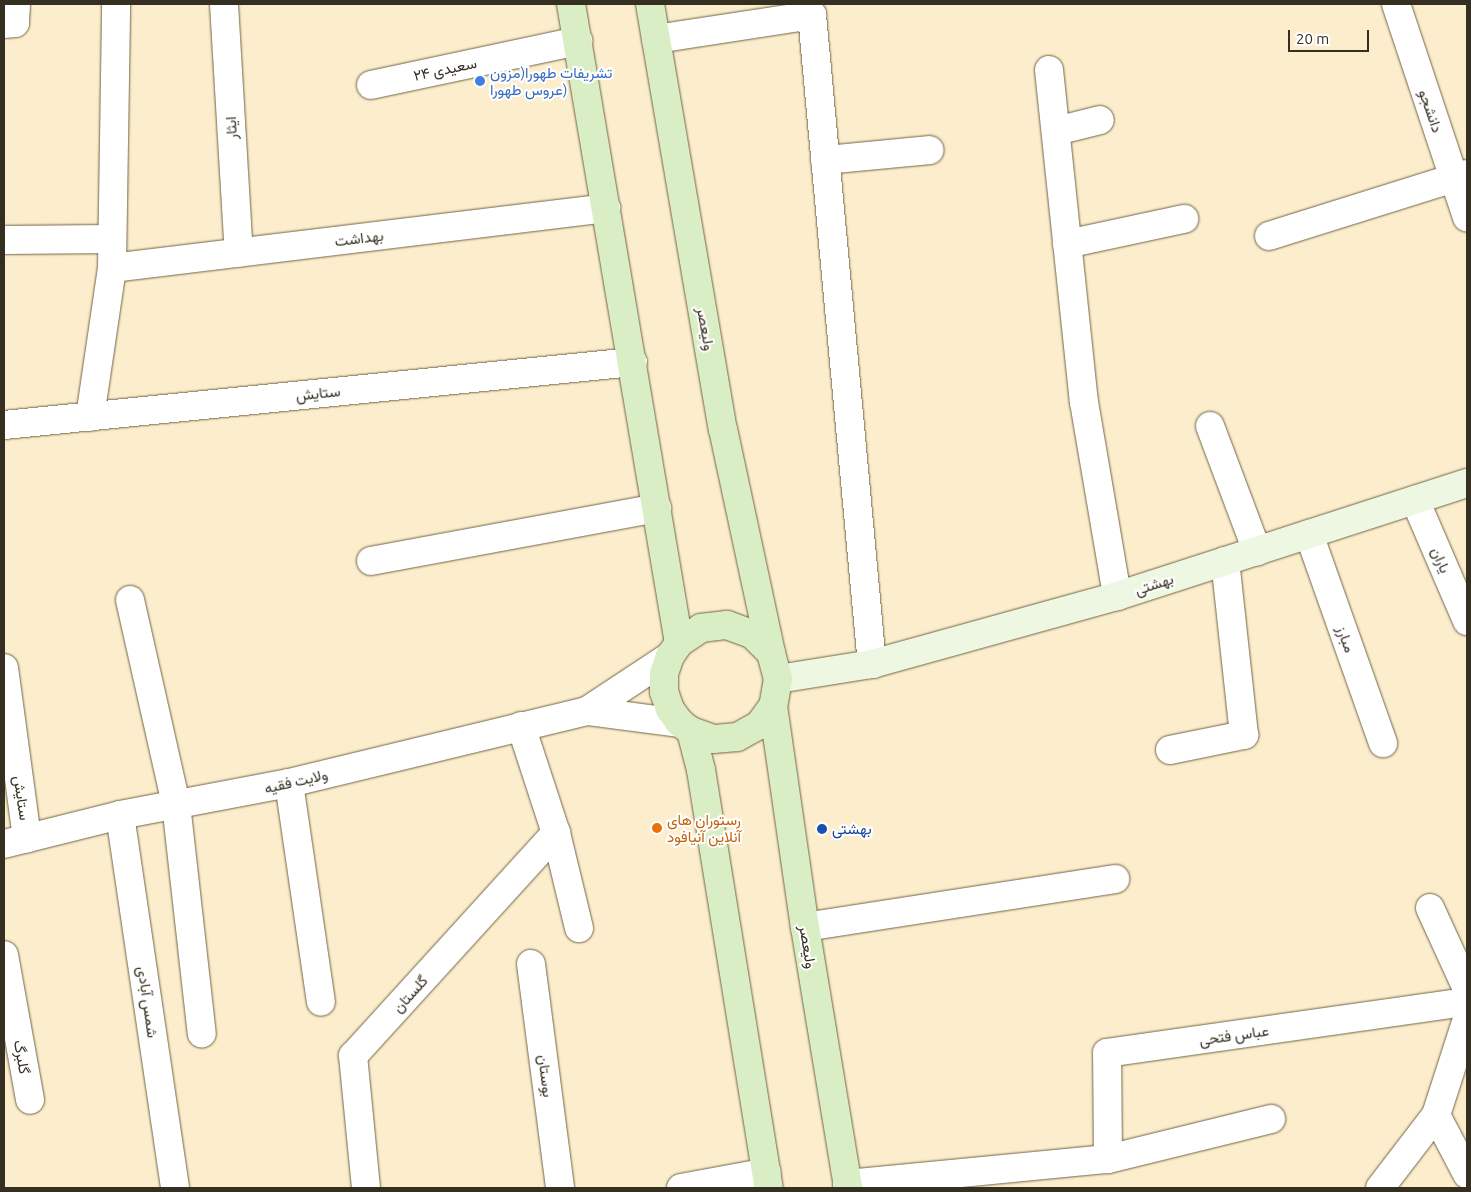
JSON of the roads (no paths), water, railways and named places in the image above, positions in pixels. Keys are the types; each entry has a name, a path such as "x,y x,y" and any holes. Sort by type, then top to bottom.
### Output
{"main road":[{"path":"571,4 657,508 674,649 664,674 664,692 670,709 685,727 701,770 768,1180"},
{"name":"ولیعصر","path":"650,4 723,429 770,653"},
{"name":"بهشتی","path":"778,679 872,664 1116,596 1467,483"},
{"path":"674,649 701,628 728,625 752,634 770,653 778,679 773,706 759,725 737,737 713,739 685,727"},
{"name":"ولیعصر","path":"773,706 805,927 847,1186"}],"street":[{"path":"4,24 15,23 16,4"},
{"path":"90,417 112,268 116,4"},
{"name":"ایثار","path":"224,4 239,253"},
{"name":"دانشجو","path":"1396,4 1461,176 1467,218"},
{"path":"656,39 812,15 872,664"},
{"name":"۲۴ سعیدی","path":"371,85 578,41"},
{"path":"1049,70 1084,402 1116,596"},
{"path":"1056,131 1100,120"},
{"path":"825,160 930,150"},
{"path":"1269,236 1461,176"},
{"name":"بهداشت","path":"112,268 606,208"},
{"path":"1068,244 1184,219"},
{"path":"4,240 112,239"},
{"name":"ستایش","path":"4,425 633,362"},
{"path":"1210,426 1257,550"},
{"name":"یاران","path":"1415,500 1467,621"},
{"path":"371,561 657,508"},
{"name":"مبارز","path":"1309,534 1383,743"},
{"path":"1170,750 1244,735 1225,561"},
{"path":"130,600 176,804 202,1034"},
{"name":"ولایت فقیه","path":"16,841 120,815 289,783 587,710 674,649"},
{"name":"ستایش","path":"4,668 16,841"},
{"name":"ولایت فقیه","path":"587,710 685,727"},
{"path":"521,726 556,833 579,928"},
{"path":"289,783 321,1002"},
{"name":"شمس آبادی","path":"120,815 175,1188"},
{"name":"گلستان","path":"366,1188 353,1056 556,833"},
{"path":"805,927 1115,879"},
{"path":"1430,908 1467,989"},
{"name":"گلبرگ","path":"4,955 30,1100"},
{"name":"بوستان","path":"531,964 560,1188"},
{"name":"عباس فتحی","path":"1108,1159 1107,1053 1467,1002"},
{"path":"1390,1182 1436,1115 1467,1019"},
{"path":"1436,1115 1467,1174"},
{"path":"847,1186 1108,1159 1271,1119"},
{"path":"681,1188 768,1180"}],"place":[{"name":"تشریفات طهورا(مزون عروس طهورا)","path":"480,81"},
{"name":"رستوران های آنلاین آنیافود","path":"657,828"},
{"name":"بهشتی","path":"822,829"}]}
